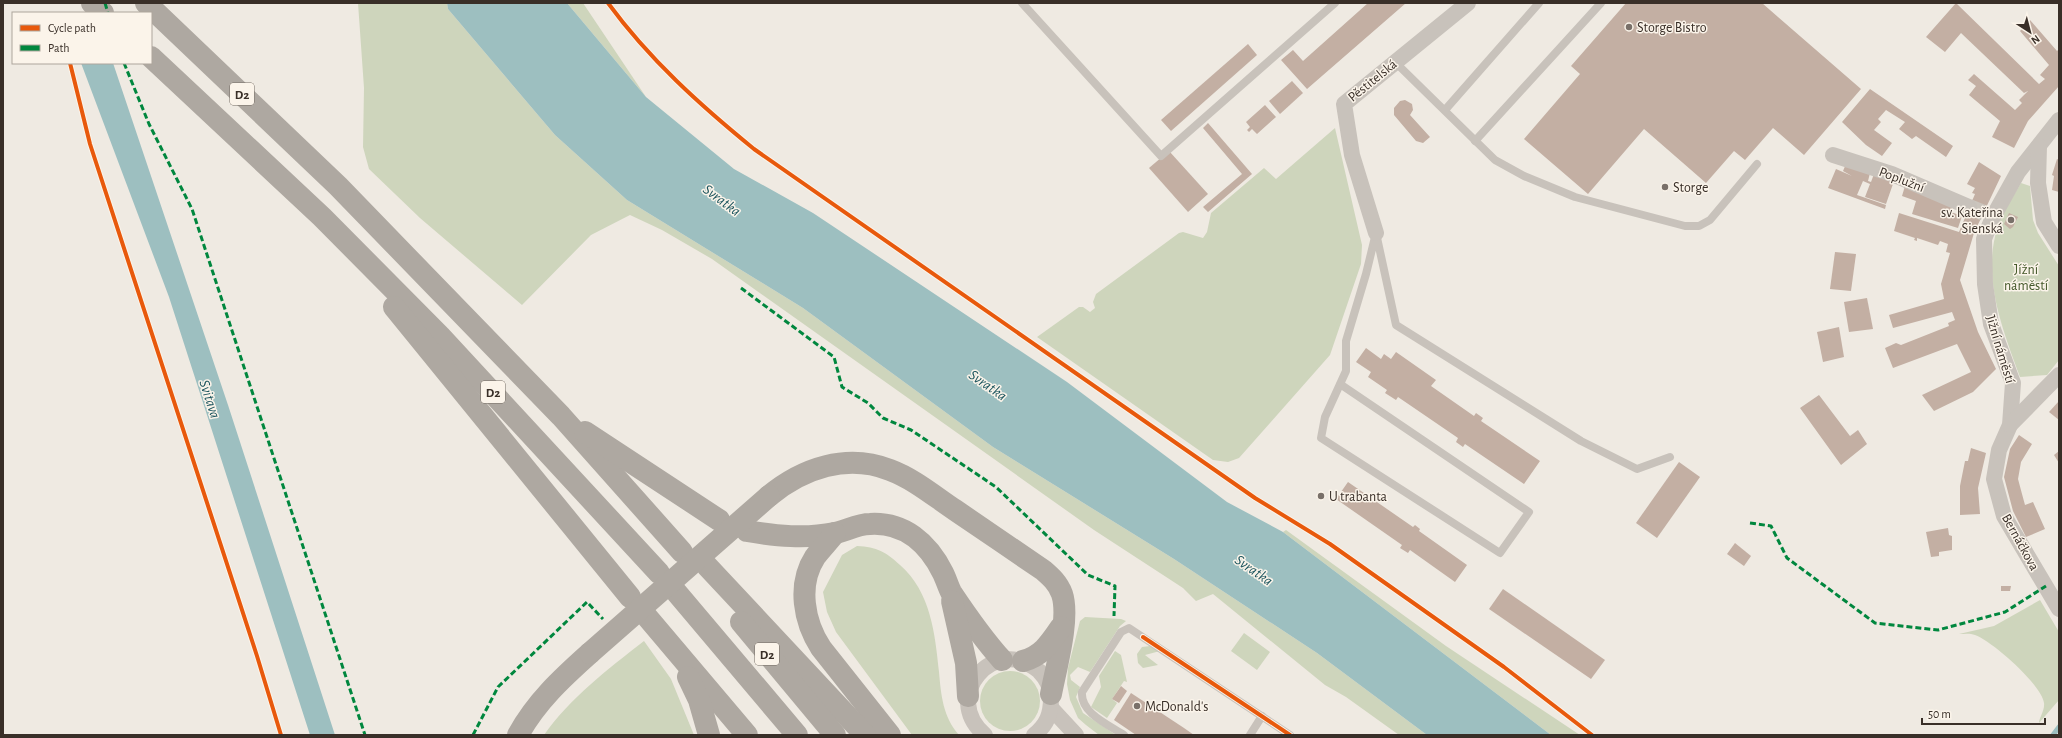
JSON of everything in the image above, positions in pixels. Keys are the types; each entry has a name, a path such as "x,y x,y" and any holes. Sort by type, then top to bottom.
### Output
{"highway":[{"path":"92,3 102,12"},
{"name":"D2","path":"146,3 338,186 561,416 682,552"},
{"name":"D2","path":"152,57 322,217 440,336 659,573"},
{"path":"322,217 514,456 630,597"},
{"path":"561,416 719,520"},
{"path":"518,735 538,704 553,687 768,496 796,477 823,466 855,463 889,470 910,480 1044,570 1056,581 1062,594 1064,623 1051,701"},
{"path":"747,531 794,537 835,533 869,524 886,525 902,529 925,545 937,562 950,590 982,638 1002,660"},
{"path":"835,533 815,558 806,575 803,592 808,620 814,637 821,648 890,735"},
{"name":"D2","path":"835,735 703,569 865,735"},
{"path":"950,590 966,663 968,696"},
{"name":"D2","path":"677,593 797,735"},
{"path":"1023,662 1036,657 1044,650 1064,623"},
{"path":"708,735 701,705 692,685 679,660 654,624 747,735"}],"street":[{"name":"Pěstitelská","path":"1376,233 1352,155 1344,104 1468,3"},
{"name":"Jižní náměstí","path":"2010,425 2013,383 1991,324 1985,284 1982,212 2018,172 2059,120"},
{"path":"2039,146 2038,183 2044,222 2059,246"},
{"name":"Poplužní","path":"1833,154 1892,174 1982,212"},
{"path":"2010,425 2059,375"},
{"name":"Bernáčkova","path":"2010,425 1999,450 1994,478 2004,516 2059,609"},
{"path":"985,735 972,720 968,708 970,686 983,669 1002,660 1023,662 1041,674 1051,701 1076,735"},
{"path":"1041,734 1049,717 1051,701"}],"lane":[{"path":"1022,3 1161,156 1335,3"},
{"path":"1445,110 1539,3"},
{"path":"1475,141 1601,3"},
{"path":"1395,62 1495,160 1524,176 1575,197 1685,226 1699,226 1710,220 1757,164"},
{"path":"1340,384 1529,512 1500,553 1321,438 1324,417 1346,371 1346,341 1366,274 1376,233"},
{"path":"1376,233 1396,325 1581,441 1637,469 1670,457"},
{"path":"1124,735 1086,708 1082,698 1082,692 1118,636 1121,632 1129,628 1290,735"},
{"path":"1250,735 1262,716"}],"green space":[{"path":"358,3 447,3 448,9 555,135 627,200 803,308 993,447 1174,559 1317,653 1427,735 1399,735 1346,697 1325,685 1213,594 1196,601 1183,588 1094,530 712,259 662,230 630,215 591,235 522,305 420,218 369,169 363,147 364,88"},
{"path":"567,3 583,3 646,97"},
{"path":"1335,128 1362,245 1361,264 1330,355 1239,458 1228,462 1213,460 1037,337 1079,307 1083,307 1090,312 1095,308 1093,302 1096,294 1179,233 1183,232 1203,238 1207,232 1211,213 1264,168 1276,179"},
{"name":"Jížní náměstí","path":"2021,183 2030,186 2033,220 2038,233 2059,266 2059,360 2047,375 2020,377 1996,304 1992,267 1993,248 1999,223"},
{"path":"1286,530 1446,646 1580,735 1551,735 1283,532"},
{"path":"857,546 876,549 890,557 900,565 919,588 930,614 936,643 941,689 946,713 949,721 959,735 912,735 836,632 827,612 823,592 842,555"},
{"path":"2040,600 2059,632 2059,700 2039,723 2044,708 2044,703 2041,695 2026,675 2004,654 1983,639 1973,634 1959,634 1994,626"},
{"path":"1085,617 1121,619 1126,621 1120,626 1090,672 1078,667 1070,675 1071,680 1080,687 1076,697 1083,713 1116,735 1099,735 1078,718 1070,700 1067,684 1068,668 1080,621"},
{"path":"1244,633 1270,652 1257,670 1231,651"},
{"path":"644,641 671,679 694,735 544,735 554,721 578,696 603,673"},
{"path":"1150,646 1160,651 1145,655 1158,665 1143,668 1138,663 1137,654 1142,647"},
{"path":"1115,651 1121,655 1127,682 1124,681 1112,699 1117,703 1107,718 1091,707 1101,687 1099,676"},
{"path":"1004,671 1016,671 1032,679 1038,689 1040,701 1038,713 1032,723 1016,731 1004,731 988,723 980,707 980,695 988,679"}],"water":[{"name":"Svratka","path":"447,3 567,3 646,97 734,169 813,213 1067,382 1227,502 1283,532 1551,735 1427,735 1317,653 1174,559 993,447 803,308 627,200 555,135 448,9"},
{"name":"Svitava","path":"81,64 113,64 228,405 335,735 310,735 169,297"}],"pier":[{"path":"59,3 95,3 98,12 68,12"}],"building":[{"path":"1368,3 1406,3 1307,89 1281,60 1293,50 1303,61"},
{"path":"1626,3 1762,3 1861,89 1804,155 1773,128 1745,160 1734,151 1706,183 1644,129 1588,194 1524,139 1580,74 1571,66"},
{"path":"1956,3 2039,84 2045,79 2040,75 2049,65 2020,31 2030,20 2057,51 2059,49 2059,86 2028,121 2014,148 1992,137 2000,121 1969,95 1976,86 1968,80 1974,74 2015,110 2022,103 2019,100 2028,91 2024,93 1961,33 1945,52 1926,37"},
{"path":"1248,44 1257,55 1171,131 1161,120"},
{"path":"1292,81 1303,93 1280,114 1269,101"},
{"path":"1870,89 1953,146 1946,157 1916,136 1912,139 1899,129 1905,122 1886,110 1878,119 1881,122 1874,130 1892,143 1882,156 1866,145 1842,122"},
{"path":"1405,100 1412,104 1413,110 1410,115 1430,137 1423,143 1416,141 1394,115 1394,108 1400,101"},
{"path":"1265,105 1276,117 1257,134 1252,129 1249,132 1247,130 1250,127 1246,122"},
{"path":"1208,123 1252,174 1208,212 1203,207 1242,174 1203,128"},
{"path":"1169,151 1208,194 1188,212 1149,168"},
{"path":"2057,159 2059,160 2059,192 2052,190 2054,176 2052,175"},
{"path":"1979,162 2001,176 1974,233 1960,280 1978,332 1996,369 1973,392 1934,411 1922,395 1971,372 1957,344 1893,368 1885,348 1896,343 1901,345 1949,326 1948,323 1955,320 1952,312 1893,328 1889,315 1944,299 1941,284 1950,253 1946,252 1948,244 1940,241 1938,245 1917,238 1917,241 1914,240 1915,238 1894,231 1899,213 1959,232 1975,194 1972,193 1975,188 1967,184"},
{"path":"1846,164 1870,173 1868,181 1871,182 1874,174 1894,181 1886,204 1865,197 1870,184 1863,181 1857,195 1886,205 1885,209 1828,188 1836,169 1852,176 1843,171"},
{"path":"1905,186 1954,203 1951,212 1962,216 1958,228 1912,214 1916,201 1902,196"},
{"name":"sv. Kateřina Sienská","path":"2009,213 2018,217 2013,227 2010,229 2004,224"},
{"path":"1835,252 1856,254 1851,291 1830,289"},
{"path":"1867,298 1873,329 1849,332 1844,302"},
{"path":"1839,327 1844,357 1823,362 1817,332"},
{"path":"1366,348 1381,359 1384,354 1391,359 1396,352 1436,380 1431,386 1474,416 1476,413 1483,418 1481,421 1540,461 1524,484 1465,444 1463,447 1456,442 1458,438 1398,397 1396,400 1385,393 1387,390 1368,377 1371,372 1356,362"},
{"path":"1819,395 1850,436 1858,430 1867,444 1841,465 1800,408"},
{"path":"2059,401 2059,420 2049,412"},
{"path":"2019,435 2032,444 2021,462 2018,479 2025,505 2033,502 2045,529 2026,537 2013,511 2004,477 2010,449"},
{"path":"1971,448 1986,453 1978,488 1980,514 1960,515 1960,486 1965,461 1968,461"},
{"path":"2059,451 2059,463 2054,455"},
{"path":"1679,462 1700,477 1657,538 1636,523"},
{"path":"1348,482 1413,527 1415,525 1420,529 1419,531 1467,565 1455,582 1410,550 1408,553 1400,548 1402,545 1336,499"},
{"path":"1948,528 1949,535 1952,536 1952,550 1939,552 1939,556 1931,557 1926,532"},
{"path":"1735,543 1751,556 1744,566 1727,554"},
{"path":"2001,586 2011,586 2010,591 2001,591"},
{"path":"1503,589 1605,660 1591,679 1489,609"},
{"path":"1121,686 1127,691 1119,703 1112,699"},
{"name":"McDonald's","path":"1131,693 1194,735 1136,735 1114,720"}],"waterway":[{"path":"2053,735 2059,727"}],"tunnel":[{"path":"1969,207 1984,213"}],"marked path":[{"path":"105,3 108,12"},
{"path":"124,64 149,124 192,209 365,735"},
{"path":"741,288 834,357 842,387 868,403 883,418 911,430 996,487 1088,575 1115,586 1114,616"},
{"path":"1750,523 1771,526 1787,558 1875,623 1938,630 2005,612 2046,586"},
{"path":"473,735 498,687 587,602 603,619"}],"cycle path":[{"path":"608,3 624,24 658,62 714,116 754,149 1255,498 1330,544 1504,667 1592,735"},
{"path":"70,64 90,144 257,656 281,735"},
{"path":"1143,637 1290,735"}],"place":[{"name":"Storge Bistro","path":"1629,27"},
{"name":"Storge","path":"1665,187"},
{"name":"sv. Kateřina Sienská","path":"2011,220"},
{"name":"U trabanta","path":"1321,496"},
{"name":"McDonald's","path":"1137,706"}]}
